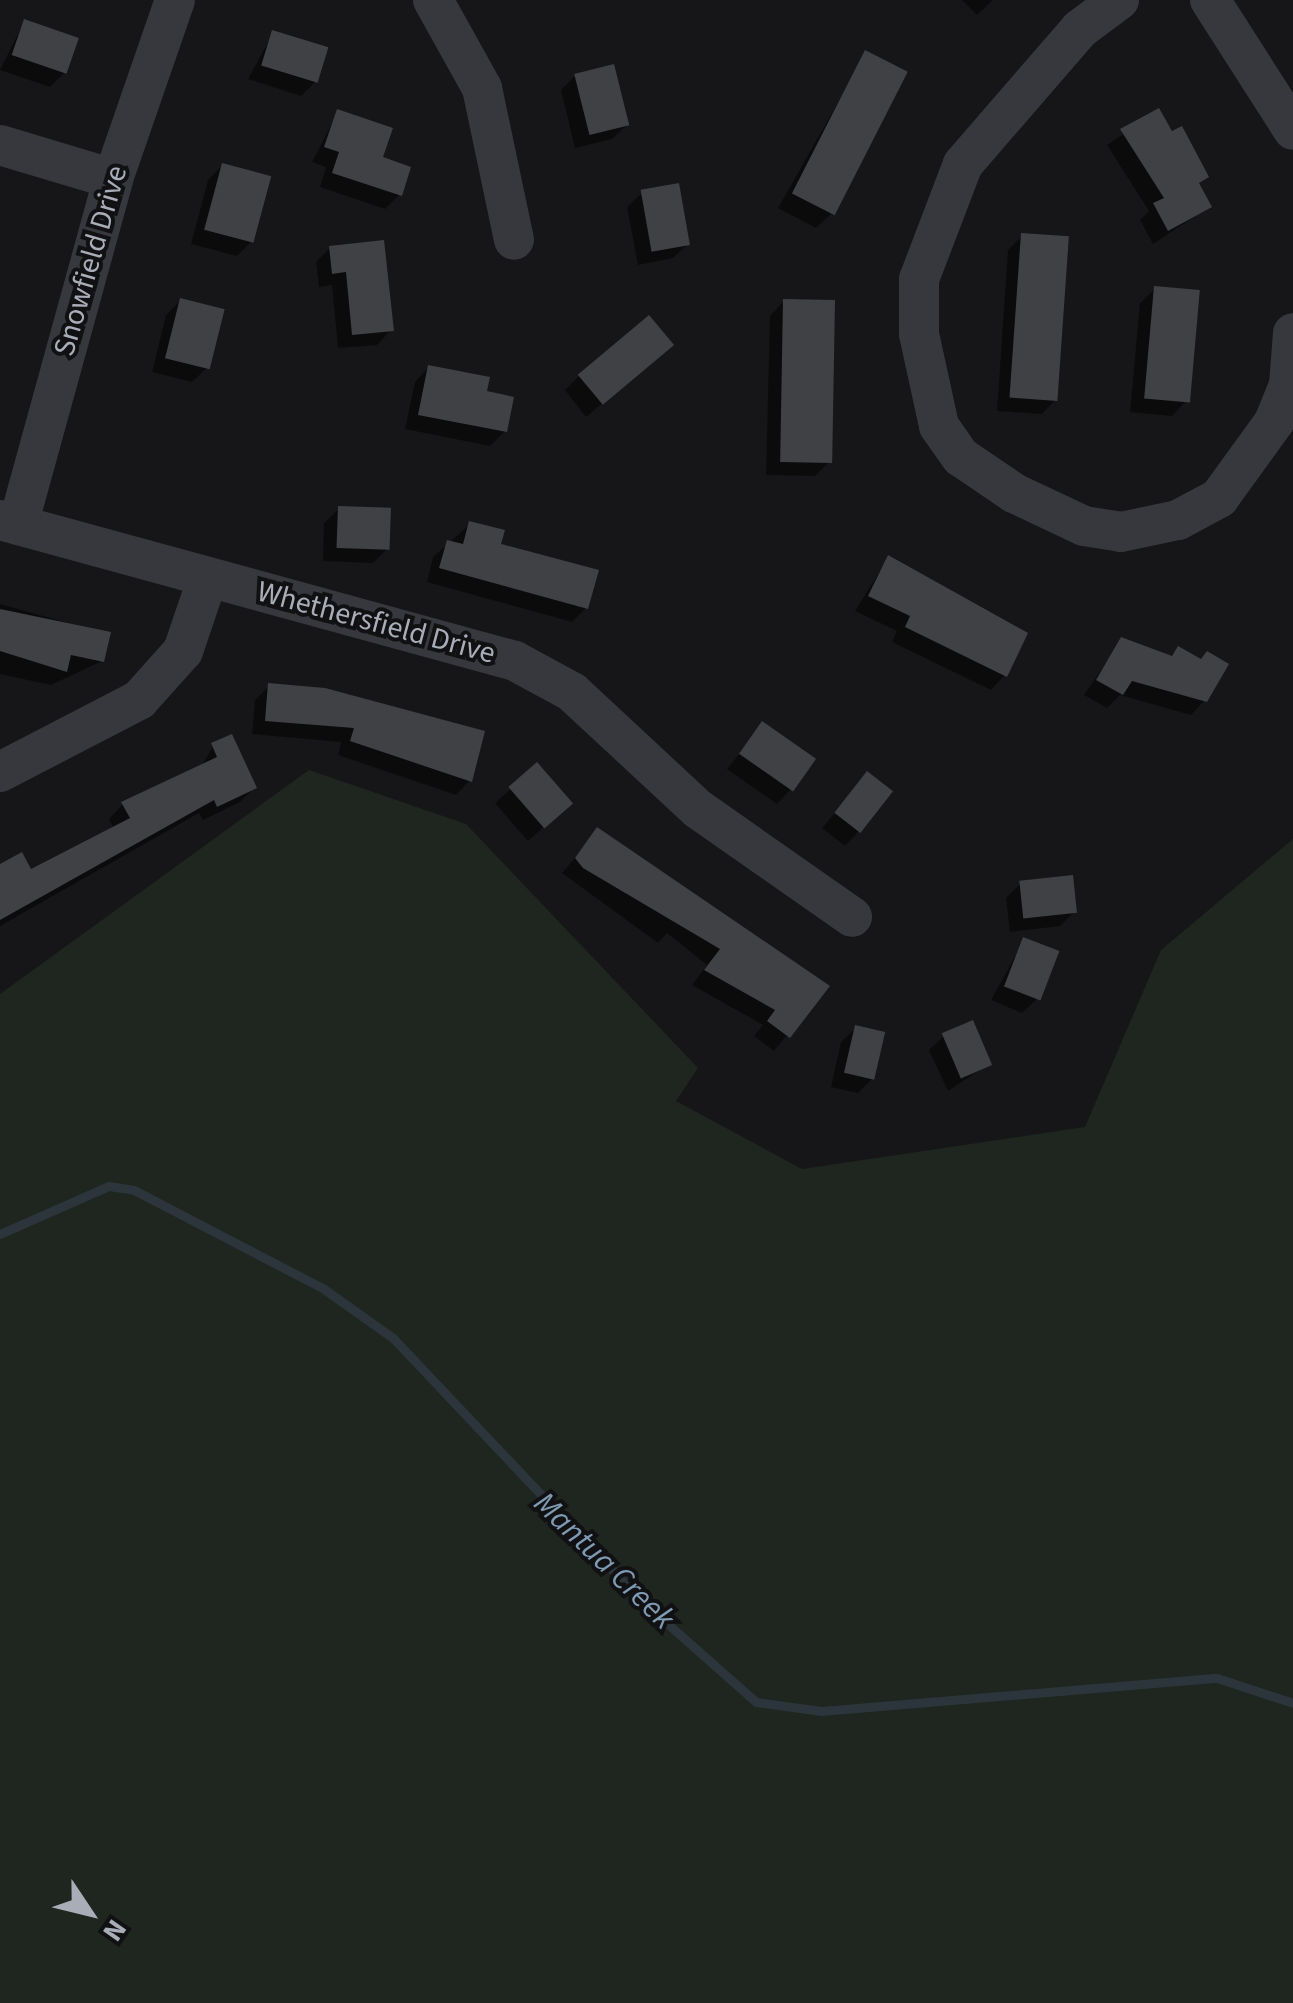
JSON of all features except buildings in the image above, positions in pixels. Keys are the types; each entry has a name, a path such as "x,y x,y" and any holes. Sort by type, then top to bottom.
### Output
{"street":[{"name":"Snowfield Drive","path":"9,522 112,179 176,0"},
{"path":"434,0 482,88 514,240"},
{"path":"1119,0 1080,29 963,164 919,278 919,334 939,426 988,475 1084,526 1121,532 1178,520 1219,498 1274,422 1290,385 1293,334"},
{"path":"1210,0 1293,130"},
{"path":"0,145 112,179"},
{"name":"Whethersfield Drive","path":"9,522 516,661 572,692 698,810 852,917"},
{"path":"0,772 139,700 183,652 208,577"}],"shaded area":[{"path":"309,770 466,824 698,1068 676,1101 802,1169 1085,1127 1161,950 1293,839 1293,2003 0,2003 0,994"}],"waterway":[{"name":"Mantua Creek","path":"0,1234 109,1186 134,1190 324,1289 393,1338 644,1603 756,1702 821,1711 1217,1678 1293,1703"}]}
